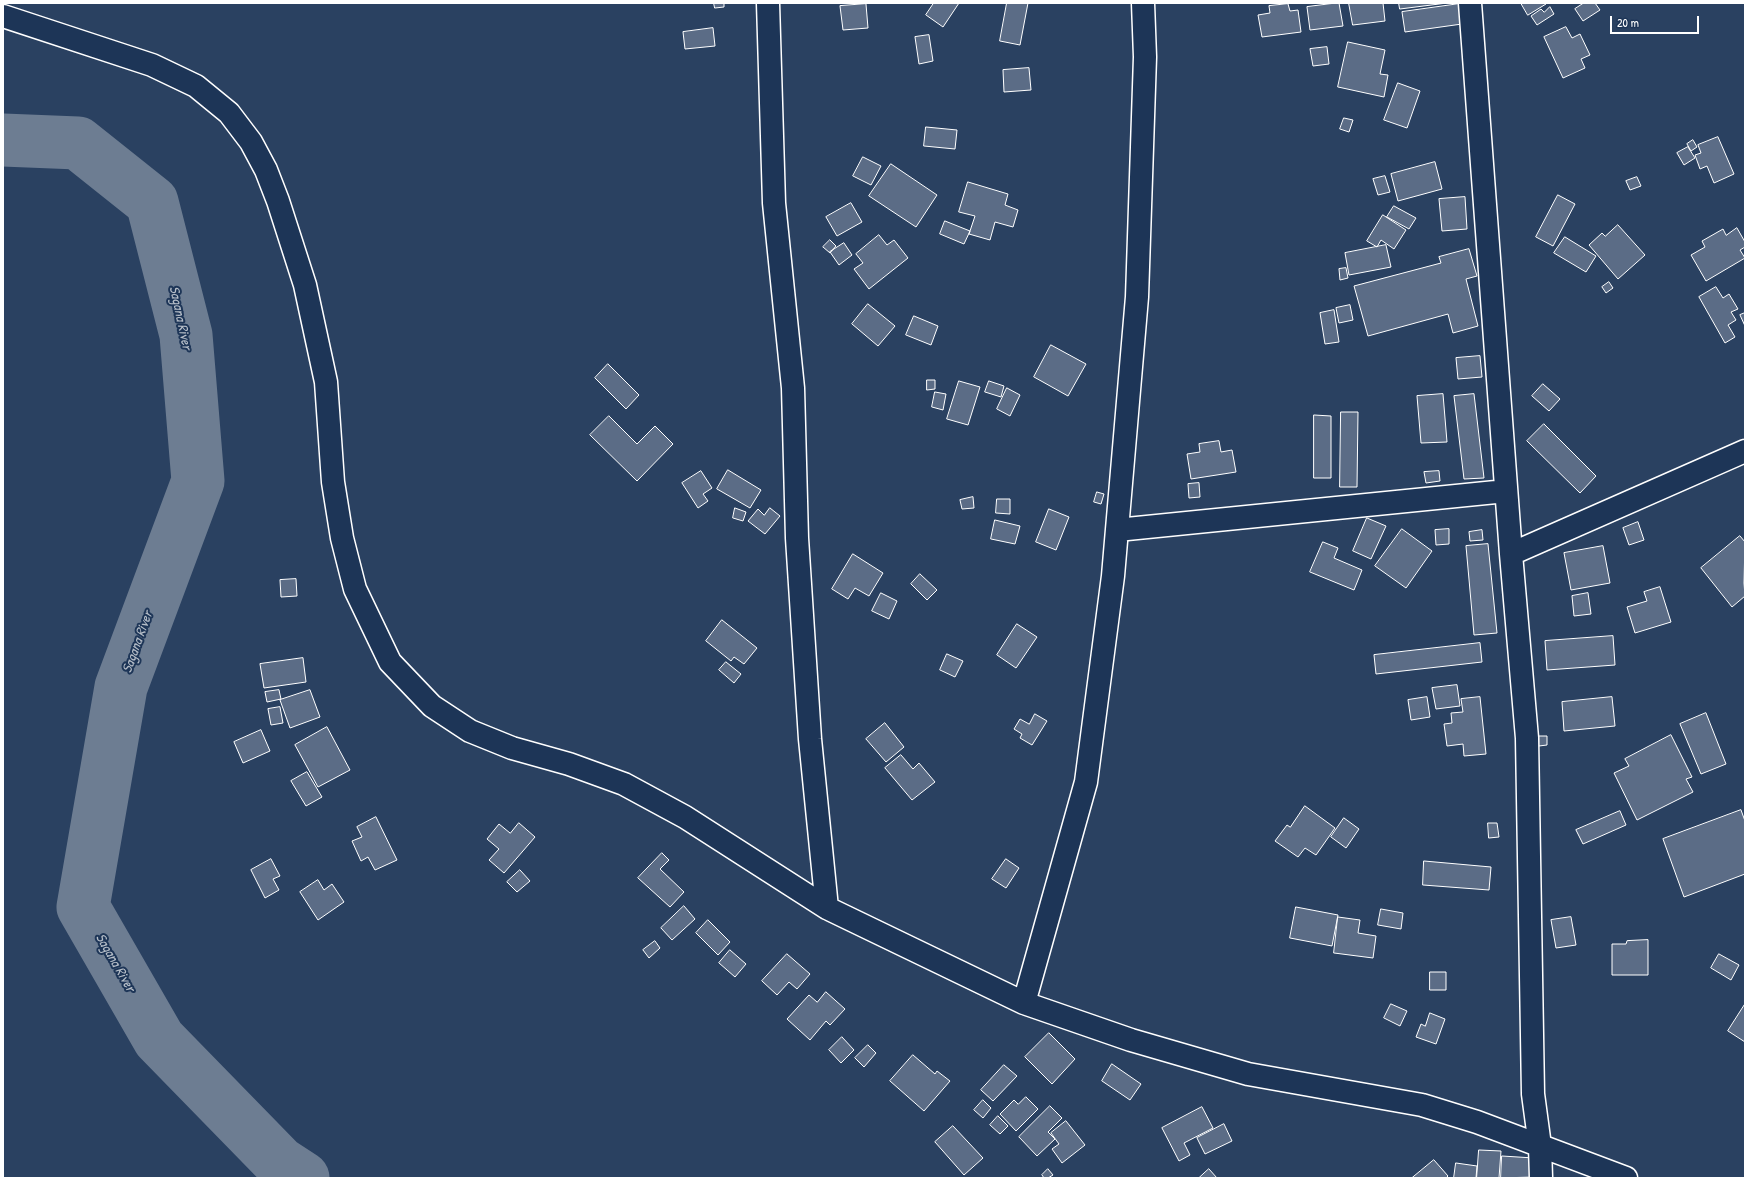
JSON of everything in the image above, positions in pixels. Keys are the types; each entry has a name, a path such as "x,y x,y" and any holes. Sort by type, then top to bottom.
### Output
{"street":[{"path":"768,3 774,203 793,388 797,538 810,739 827,908"},
{"path":"1024,1003 1086,782 1113,576 1137,297 1145,57 1143,3"},
{"path":"1470,3 1526,738 1533,1094 1540,1146 1541,1178"},
{"path":"3,16 152,64 196,86 229,113 251,142 266,170 278,201 305,285 326,382 333,482 342,538 355,589 390,662 432,706 470,731 512,748 569,764 624,784 685,817 827,908 1024,1003 1131,1040 1248,1074 1422,1105 1477,1122 1626,1178"},
{"path":"1511,554 1745,451"},
{"path":"1117,530 1506,491"}],"building":[{"path":"714,3 724,3 724,7 715,8"},
{"path":"934,3 959,3 943,27 926,15"},
{"path":"1007,3 1028,3 1020,45 1000,41"},
{"path":"1339,3 1343,26 1310,30 1307,7"},
{"path":"1349,3 1383,3 1385,21 1353,25"},
{"path":"1399,3 1447,3 1400,9"},
{"path":"1521,3 1545,3 1546,4 1528,15"},
{"path":"1584,3 1595,3 1600,10 1583,21 1575,9"},
{"path":"866,4 868,28 843,30 840,6"},
{"path":"1288,4 1290,11 1298,10 1301,32 1262,37 1258,15 1270,13 1269,6"},
{"path":"1459,4 1462,24 1405,32 1402,12"},
{"path":"1550,7 1554,14 1537,25 1531,16 1541,9 1544,12"},
{"path":"1566,27 1572,38 1580,34 1590,55 1581,59 1585,68 1563,78 1544,37"},
{"path":"713,28 715,46 685,49 683,32"},
{"path":"929,35 933,61 919,64 915,37"},
{"path":"1348,42 1385,50 1380,74 1388,75 1384,97 1338,87"},
{"path":"1327,47 1329,64 1313,66 1310,49"},
{"path":"1029,68 1031,90 1004,92 1003,70"},
{"path":"1398,83 1420,91 1407,128 1384,120"},
{"path":"1344,118 1353,120 1349,132 1340,129"},
{"path":"926,127 957,130 955,149 924,146"},
{"path":"1718,137 1734,174 1714,183 1707,166 1700,169 1695,155 1701,153 1698,145"},
{"path":"1693,140 1697,147 1691,151 1687,144"},
{"path":"1688,147 1695,158 1684,165 1677,153"},
{"path":"863,157 881,166 871,185 853,176"},
{"path":"1435,162 1442,189 1398,201 1391,174"},
{"path":"891,164 937,195 916,227 869,196"},
{"path":"1385,176 1390,192 1378,195 1373,179"},
{"path":"1637,177 1641,186 1630,190 1626,181"},
{"path":"968,182 1008,194 1005,205 1018,210 1013,227 995,222 990,240 969,234 975,216 959,212"},
{"path":"1558,195 1575,204 1553,246 1536,237"},
{"path":"1465,197 1467,229 1442,231 1439,199"},
{"path":"851,203 862,222 837,236 826,217"},
{"path":"1394,206 1416,218 1409,229 1387,217"},
{"path":"1383,215 1406,230 1394,249 1381,240 1377,247 1367,241"},
{"path":"945,221 970,231 964,244 940,234"},
{"path":"1618,225 1645,255 1618,279 1589,245 1602,233 1605,236"},
{"path":"1737,228 1745,242 1745,247 1740,250 1745,258 1706,281 1691,255 1705,247 1702,241 1723,229 1726,235"},
{"path":"879,235 887,245 894,240 908,258 869,289 854,269 863,263 856,254"},
{"path":"1565,237 1596,256 1586,272 1554,253"},
{"path":"830,240 836,246 830,253 823,247"},
{"path":"844,243 852,255 839,265 830,252"},
{"path":"1386,245 1391,267 1349,275 1345,253"},
{"path":"1469,249 1477,276 1466,279 1478,326 1453,333 1448,314 1368,336 1354,286 1441,263 1439,257"},
{"path":"1346,268 1348,278 1340,280 1339,269"},
{"path":"1609,282 1613,288 1606,293 1602,287"},
{"path":"1716,287 1723,298 1729,294 1738,309 1731,312 1736,320 1728,325 1735,337 1725,343 1699,297"},
{"path":"868,304 895,326 878,346 852,324"},
{"path":"1350,305 1353,320 1339,323 1336,308"},
{"path":"1334,310 1339,342 1325,344 1320,313"},
{"path":"1745,313 1745,326 1740,315"},
{"path":"914,316 938,326 931,345 906,335"},
{"path":"1051,345 1086,364 1068,396 1034,377"},
{"path":"1480,356 1482,377 1458,379 1456,358"},
{"path":"608,364 639,395 626,409 595,378"},
{"path":"927,380 935,380 935,389 927,390"},
{"path":"959,381 980,387 968,425 947,419"},
{"path":"989,381 1004,386 1001,397 985,392"},
{"path":"1543,384 1560,399 1549,411 1532,396"},
{"path":"1007,388 1020,395 1010,416 997,409"},
{"path":"935,392 946,394 943,410 932,407"},
{"path":"1443,394 1447,442 1421,443 1417,396"},
{"path":"1474,394 1484,478 1464,479 1454,396"},
{"path":"1341,412 1358,412 1357,487 1340,487"},
{"path":"1314,415 1331,416 1331,478 1314,478"},
{"path":"609,416 637,444 655,426 673,444 637,481 590,435"},
{"path":"1544,424 1596,476 1580,493 1527,441"},
{"path":"1219,441 1221,452 1232,450 1236,472 1191,479 1187,454 1200,452 1199,444"},
{"path":"728,470 761,490 750,508 717,489"},
{"path":"701,471 712,488 703,494 708,501 698,508 682,483"},
{"path":"1439,471 1440,481 1426,483 1424,472"},
{"path":"1199,483 1200,497 1189,498 1188,484"},
{"path":"1097,492 1104,494 1101,504 1094,502"},
{"path":"973,497 974,508 962,509 960,500"},
{"path":"997,499 1010,499 1010,514 996,513"},
{"path":"735,508 746,512 743,521 733,518"},
{"path":"770,508 780,516 765,534 748,521 758,509 764,515"},
{"path":"1049,509 1069,517 1056,550 1036,542"},
{"path":"1367,518 1386,526 1371,559 1353,551"},
{"path":"995,520 1020,526 1015,544 991,539"},
{"path":"1638,522 1644,540 1629,545 1623,528"},
{"path":"1402,529 1432,551 1406,588 1375,566"},
{"path":"1449,529 1449,544 1436,545 1435,530"},
{"path":"1482,530 1483,540 1470,541 1469,532"},
{"path":"1740,536 1745,542 1745,596 1732,607 1701,568"},
{"path":"1323,542 1338,548 1334,558 1362,570 1354,590 1310,572"},
{"path":"1488,544 1497,633 1474,635 1466,546"},
{"path":"1603,546 1610,583 1571,590 1564,553"},
{"path":"853,554 883,573 869,596 855,588 848,599 832,589"},
{"path":"920,574 937,590 927,600 911,584"},
{"path":"296,579 297,596 281,597 280,580"},
{"path":"1660,587 1671,622 1635,633 1627,607 1647,601 1644,592"},
{"path":"881,593 897,601 889,619 872,611"},
{"path":"1588,593 1591,614 1574,616 1572,596"},
{"path":"722,620 757,648 744,664 734,657 731,661 706,641"},
{"path":"1017,624 1037,637 1016,668 997,655"},
{"path":"1613,636 1615,665 1547,670 1545,641"},
{"path":"1480,643 1482,662 1376,674 1374,655"},
{"path":"947,654 963,661 955,677 940,670"},
{"path":"303,658 306,682 264,688 260,664"},
{"path":"726,662 741,674 734,683 719,670"},
{"path":"1457,685 1460,706 1436,709 1432,688"},
{"path":"279,690 281,699 267,702 265,692"},
{"path":"310,690 320,717 290,728 280,700"},
{"path":"1427,697 1430,717 1411,720 1408,700"},
{"path":"1480,697 1486,754 1464,756 1463,744 1447,746 1444,724 1452,723 1451,713 1463,712 1461,699"},
{"path":"1612,697 1615,726 1564,731 1562,702"},
{"path":"280,707 283,723 271,725 268,709"},
{"path":"1706,713 1726,764 1701,774 1680,724"},
{"path":"1035,714 1047,721 1032,745 1020,738 1022,734 1014,729 1020,719 1029,724"},
{"path":"885,723 904,747 886,762 866,739"},
{"path":"327,727 350,770 318,787 295,745"},
{"path":"261,730 270,751 243,763 234,742"},
{"path":"1671,735 1692,777 1686,779 1693,792 1637,820 1614,773 1629,766 1625,759"},
{"path":"1539,736 1547,736 1547,745 1539,746"},
{"path":"901,755 913,769 919,763 935,782 912,800 885,768"},
{"path":"307,772 322,797 306,806 291,781"},
{"path":"1305,806 1335,828 1316,855 1305,848 1298,857 1275,841 1287,825 1290,827"},
{"path":"1741,810 1745,821 1745,874 1684,897 1663,839"},
{"path":"1620,811 1626,825 1583,844 1576,830"},
{"path":"376,817 397,860 375,870 368,857 361,861 352,841 362,837 357,827"},
{"path":"1344,818 1359,829 1346,848 1331,837"},
{"path":"519,823 535,837 504,873 489,860 499,849 487,839 499,824 510,833"},
{"path":"1488,823 1497,823 1499,837 1489,838"},
{"path":"662,853 669,860 660,869 684,892 670,907 638,878"},
{"path":"271,859 280,876 273,879 279,890 265,898 251,870"},
{"path":"1006,859 1019,868 1006,888 992,879"},
{"path":"1424,861 1491,867 1489,890 1423,885"},
{"path":"520,870 530,881 517,892 507,882"},
{"path":"318,880 324,890 332,884 344,902 318,920 300,892"},
{"path":"684,906 695,919 672,940 661,928"},
{"path":"1296,907 1338,915 1332,946 1290,938"},
{"path":"1381,909 1403,913 1401,929 1378,925"},
{"path":"1338,917 1360,920 1358,933 1376,936 1373,958 1334,953"},
{"path":"1571,917 1576,945 1556,948 1551,920"},
{"path":"708,920 730,942 718,955 696,933"},
{"path":"1648,940 1648,975 1612,975 1612,944 1626,944 1627,941"},
{"path":"655,941 660,948 649,958 643,950"},
{"path":"730,950 746,964 735,977 719,963"},
{"path":"787,954 810,974 797,989 789,982 777,995 762,981"},
{"path":"1719,954 1739,965 1731,980 1711,968"},
{"path":"1430,972 1446,972 1446,990 1430,990"},
{"path":"826,992 845,1009 830,1025 826,1021 810,1040 787,1019 809,995 817,1002"},
{"path":"1391,1004 1407,1011 1400,1026 1384,1018"},
{"path":"1745,1004 1745,1042 1728,1031"},
{"path":"1430,1013 1445,1019 1436,1044 1416,1037 1421,1024 1425,1026"},
{"path":"1049,1033 1075,1059 1052,1084 1025,1057"},
{"path":"842,1037 854,1050 841,1063 829,1050"},
{"path":"868,1045 876,1053 864,1067 855,1058"},
{"path":"913,1055 935,1074 937,1071 950,1081 924,1111 890,1081"},
{"path":"1112,1064 1141,1084 1130,1100 1102,1081"},
{"path":"1004,1065 1017,1076 993,1101 981,1090"},
{"path":"1026,1097 1038,1109 1016,1131 1000,1114 1014,1100 1018,1104"},
{"path":"983,1100 991,1108 983,1118 974,1110"},
{"path":"1050,1106 1062,1118 1048,1132 1055,1139 1037,1156 1019,1137"},
{"path":"1202,1107 1213,1128 1184,1143 1190,1155 1179,1161 1162,1128"},
{"path":"998,1116 1008,1126 1000,1134 990,1125"},
{"path":"1066,1121 1085,1145 1062,1163 1052,1149 1059,1144 1051,1133"},
{"path":"1224,1124 1232,1141 1205,1154 1197,1138"},
{"path":"953,1126 983,1158 964,1175 935,1142"},
{"path":"1479,1150 1501,1151 1499,1178 1477,1178"},
{"path":"1502,1156 1534,1158 1533,1177 1501,1178"},
{"path":"1434,1160 1448,1176 1446,1178 1412,1178"},
{"path":"1456,1163 1477,1166 1476,1178 1454,1178"},
{"path":"1048,1169 1053,1175 1048,1178 1044,1178 1042,1175"},
{"path":"1209,1169 1217,1178 1199,1178"}],"waterway":[{"name":"Sagana River","path":"3,140 78,143 152,202 186,335 198,481 121,687 83,907 159,1039 280,1163 303,1178"}]}
